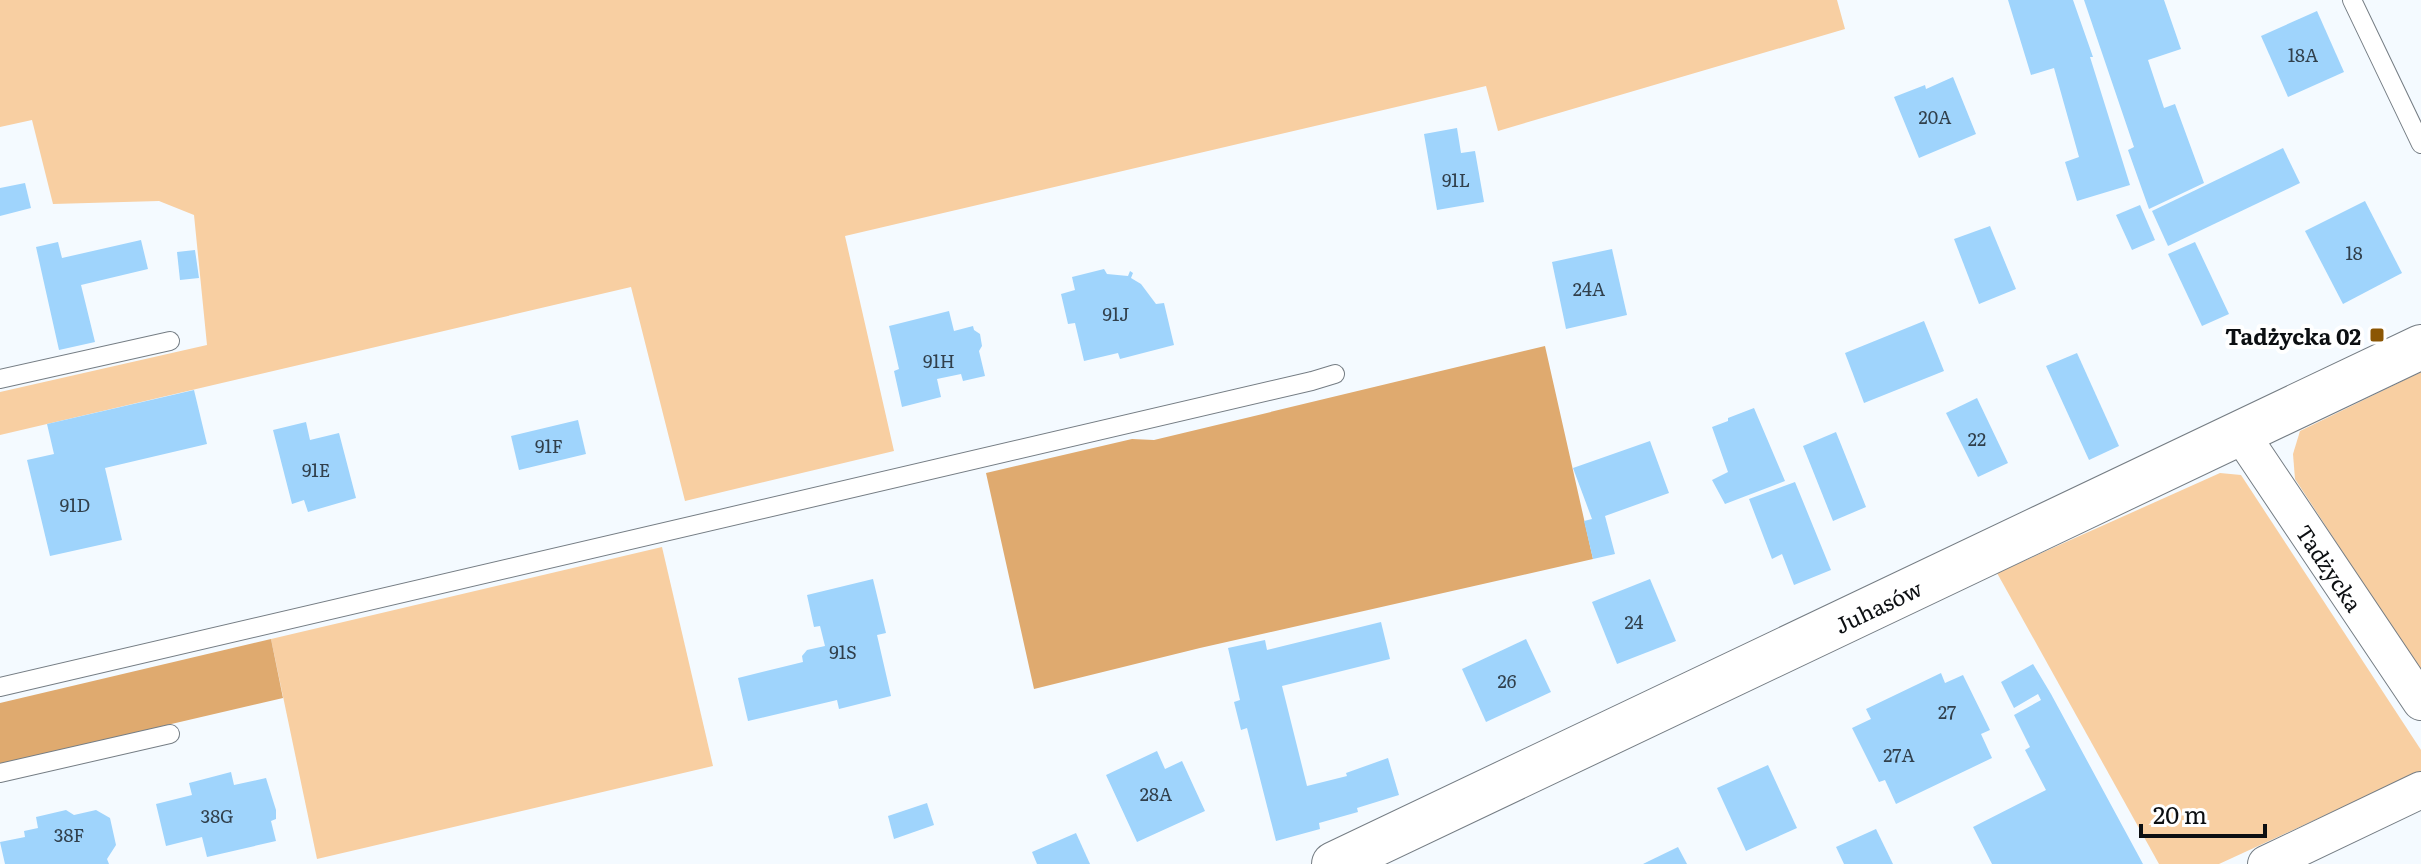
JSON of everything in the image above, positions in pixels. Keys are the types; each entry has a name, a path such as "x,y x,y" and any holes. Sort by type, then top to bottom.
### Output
{"street":[{"name":"Juhasów","path":"1334,864 2421,347"},
{"name":"Tadżycka","path":"2239,431 2421,702"},
{"path":"2266,864 2421,790"}],"lane":[{"path":"2352,0 2421,144"},
{"path":"0,379 170,341"},
{"path":"0,687 1335,374"},
{"path":"0,773 170,734"}],"shaded area":[{"path":"0,0 1837,0 1845,29 1498,131 1486,86 845,236 894,451 685,501 631,287 0,435 0,392 207,345 194,215 159,201 53,204 32,120 0,127"},
{"path":"1545,346 1593,559 1034,689 986,473 1132,439 1154,440"},
{"path":"2421,372 2421,672 2295,479 2293,454 2300,431"},
{"path":"2220,473 2241,475 2421,750 2421,771 2219,864 2159,864 1997,573"},
{"path":"662,547 713,766 317,859 271,639"},
{"path":"271,639 283,698 0,764 0,703"}],"building":[{"path":"2008,0 2073,0 2130,185 2077,201 2065,162 2079,157 2054,68 2031,75"},
{"path":"2084,0 2164,0 2181,49 2148,60 2164,108 2175,104 2204,183 2149,209 2128,150 2134,147"},
{"path":"2317,11 2344,72 2288,97 2261,36"},
{"path":"1953,77 1976,134 1919,158 1894,97 1925,85 1926,89"},
{"path":"1457,128 1461,153 1475,151 1484,202 1437,210 1424,134"},
{"path":"2283,148 2300,183 2168,246 2152,211"},
{"path":"25,183 31,208 0,216 0,188"},
{"path":"2365,201 2402,273 2343,304 2305,231"},
{"path":"2140,205 2155,240 2132,250 2116,215"},
{"path":"1990,226 2016,289 1979,304 1954,239"},
{"path":"141,240 148,269 81,285 95,342 59,350 36,247 58,242 62,258"},
{"path":"2195,242 2229,314 2202,326 2168,254"},
{"path":"1612,249 1627,315 1566,329 1552,262"},
{"path":"195,250 199,278 180,280 177,252"},
{"path":"1104,269 1107,274 1128,276 1130,271 1133,273 1131,278 1141,284 1156,304 1164,303 1174,345 1120,359 1118,353 1084,361 1075,323 1068,324 1061,294 1075,290 1072,277"},
{"path":"949,311 954,331 973,326 980,334 982,346 979,351 985,376 963,381 961,374 937,379 941,397 902,407 894,371 899,369 889,326"},
{"path":"1924,321 1944,371 1864,403 1845,353"},
{"path":"2077,353 2119,446 2089,460 2046,366"},
{"path":"194,390 207,444 105,468 122,540 50,556 27,460 54,454 47,424"},
{"path":"1977,398 2008,463 1978,477 1946,413"},
{"path":"1754,408 1785,481 1725,504 1712,480 1728,472 1712,427"},
{"path":"578,420 586,454 519,470 511,436"},
{"path":"306,422 310,440 339,433 356,498 308,512 304,500 292,504 273,430"},
{"path":"1836,432 1866,507 1833,521 1803,446"},
{"path":"1650,441 1669,493 1605,516 1615,554 1593,559 1584,521 1592,519 1573,468"},
{"path":"1795,482 1831,570 1794,585 1782,554 1772,559 1749,499"},
{"path":"873,579 886,633 877,635 891,696 839,709 837,700 748,721 738,678 803,662 802,656 807,650 825,646 820,626 814,627 807,595"},
{"path":"1650,579 1676,641 1617,664 1592,602"},
{"path":"1381,622 1390,659 1282,686 1307,786 1347,776 1346,773 1388,758 1399,795 1357,808 1358,812 1319,823 1320,829 1276,841 1247,728 1241,730 1234,702 1240,700 1228,648 1265,640 1267,650"},
{"path":"1526,639 1551,692 1486,722 1462,669"},
{"path":"2033,664 2143,864 1992,864 1973,827 2046,790 2025,750 2030,747 2014,715 2041,700 2038,694 2014,708 2001,682"},
{"path":"1941,673 1945,683 1963,675 1990,730 1981,734 1992,758 1896,804 1885,780 1879,782 1852,728 1871,719 1866,709"},
{"path":"1157,751 1165,769 1182,761 1205,811 1137,842 1106,775"},
{"path":"1768,765 1797,828 1746,851 1717,788"},
{"path":"231,772 234,785 266,778 276,810 276,819 271,821 276,841 207,857 202,837 166,846 156,804 192,795 189,783"},
{"path":"927,803 934,825 894,839 888,816"},
{"path":"66,810 74,815 96,810 110,818 116,845 107,859 109,864 5,864 0,842 25,837 24,831 38,828 36,817"},
{"path":"1876,829 1893,864 1844,864 1836,847"},
{"path":"1076,833 1090,864 1037,864 1032,852"},
{"path":"1678,847 1687,864 1643,864 1649,861"}],"place":[{"name":"Tadżycka 02","path":"2377,335"}]}
